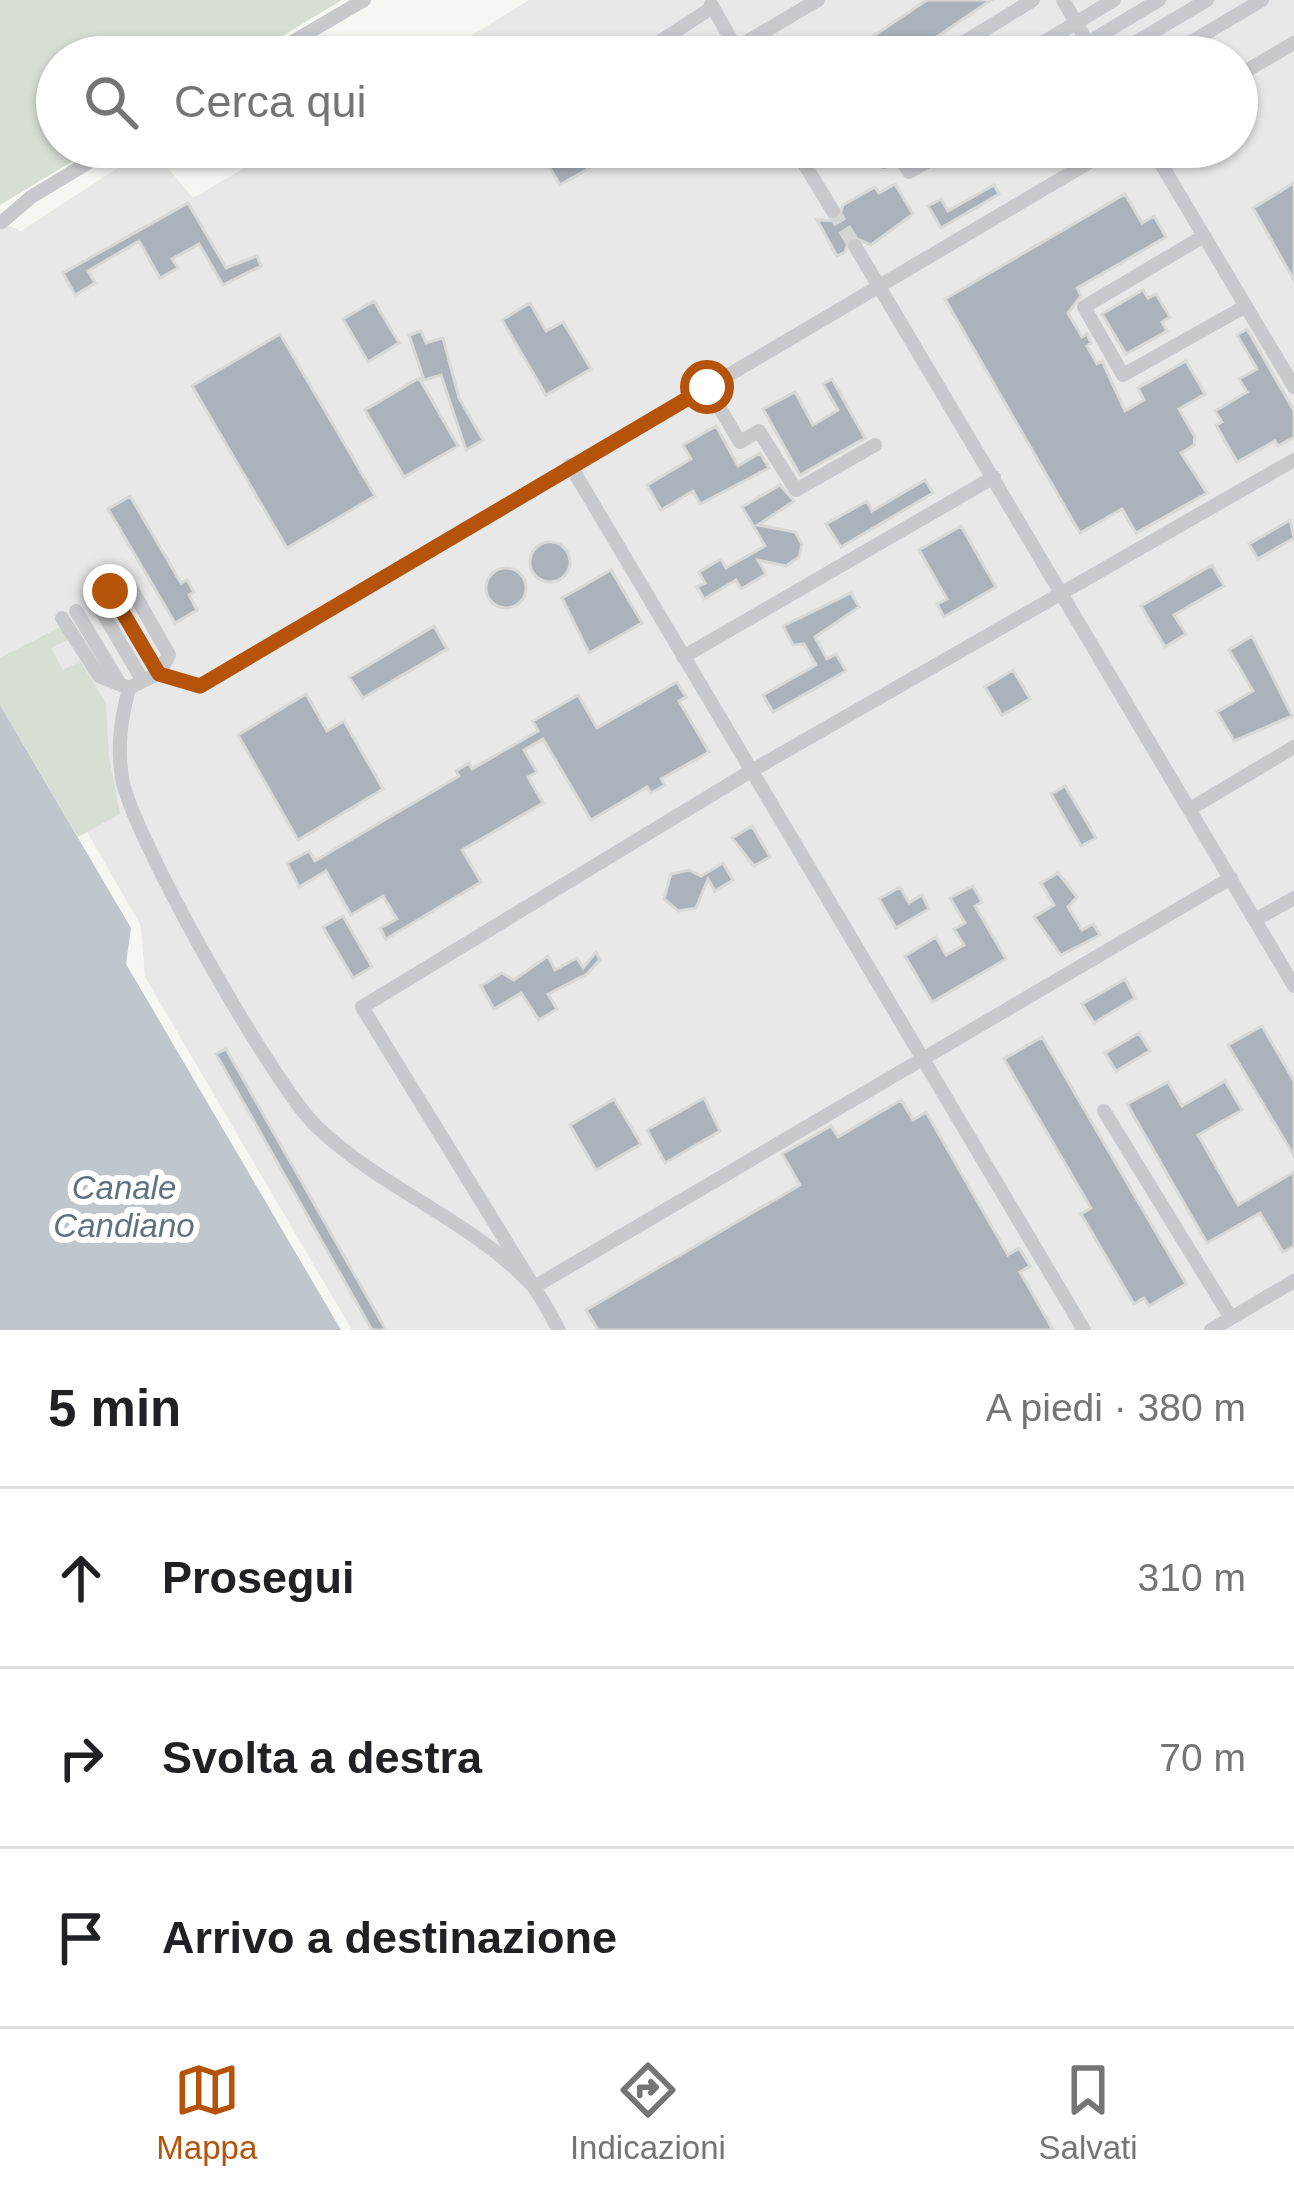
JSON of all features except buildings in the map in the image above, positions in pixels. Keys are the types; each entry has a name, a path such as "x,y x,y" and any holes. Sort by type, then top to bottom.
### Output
{"street":[{"path":"304,36 366,0"},
{"path":"764,36 818,0"},
{"path":"975,36 1034,0"},
{"path":"1054,36 1114,0"},
{"path":"1111,36 1159,0"},
{"path":"1150,36 1207,0"},
{"path":"1201,36 1262,0"},
{"path":"1065,1 1084,36"},
{"path":"666,36 711,4 729,36"},
{"path":"1258,64 1294,43"},
{"path":"2,222 31,197 79,168"},
{"path":"806,168 832,211"},
{"path":"69,615 99,676 131,684 159,674 200,686 1079,168"},
{"path":"1164,168 1294,387"},
{"path":"1204,236 1084,307 1123,375 1246,306"},
{"path":"855,247 1294,986"},
{"path":"707,387 740,442 759,430 796,490 875,445"},
{"path":"559,1330 362,1007 751,771 1294,460"},
{"path":"570,465 1084,1330"},
{"path":"683,657 994,477"},
{"path":"127,581 165,642 169,656 159,674"},
{"path":"110,591 159,674"},
{"path":"94,600 131,684 118,727 122,779 136,829 281,1080 313,1124 353,1158 505,1260 534,1287"},
{"path":"1190,808 1294,748"},
{"path":"534,1287 1231,878"},
{"path":"1255,920 1294,898"},
{"path":"1104,1111 1231,1318"},
{"path":"1211,1330 1294,1281"}],"shaded area":[{"path":"0,0 342,0 283,36 36,36 36,168 61,168 0,205"},
{"path":"529,0 1294,0 1294,1330 352,1330 145,977 141,926 0,680 0,221 21,231 118,168 168,168 193,198 244,168 1258,168 1258,36 471,36"},
{"path":"60,627 69,639 51,648 63,670 80,661 106,703 109,757 120,814 78,837 0,705 0,658"}],"water":[{"name":"Canale Candiano","path":"0,705 131,928 126,964 341,1330 0,1330"}],"tunnel":[{"path":"833,211 855,246"}],"route":[{"path":"110,591 159,674 200,686 707,387"}]}
